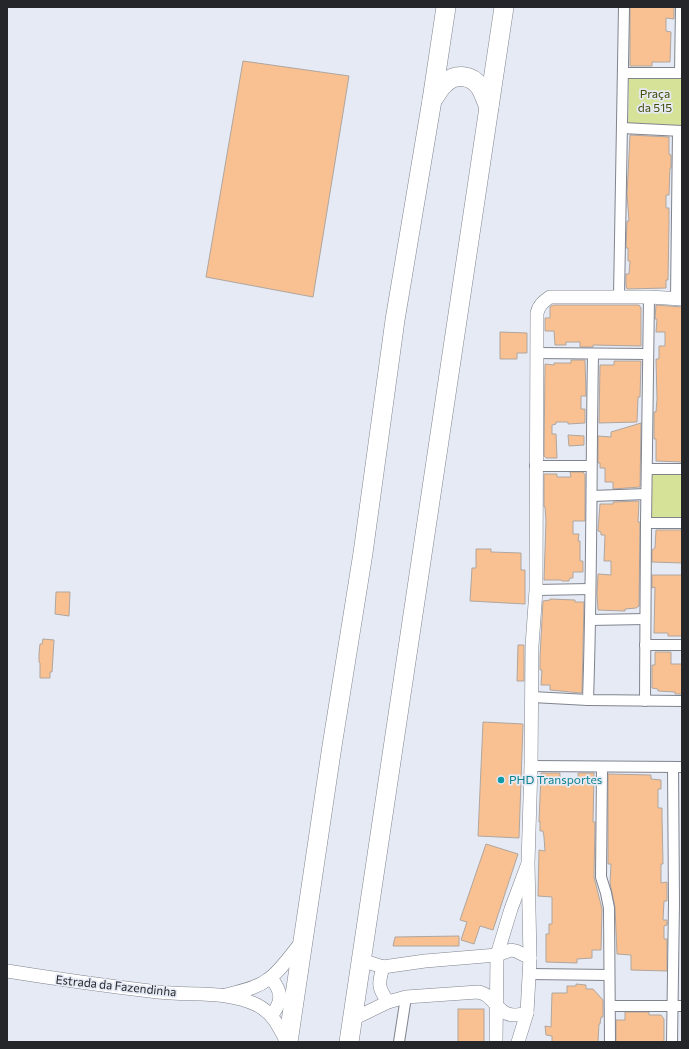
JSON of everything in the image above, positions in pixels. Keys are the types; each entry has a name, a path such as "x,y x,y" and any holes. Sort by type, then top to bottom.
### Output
{"highway":[{"path":"288,1042 332,746 363,553 395,320 446,7"},
{"path":"349,1042 504,7"},
{"path":"432,100 444,84 452,78 465,76 476,82 481,88 489,107"}],"street":[{"path":"618,297 624,7"},
{"path":"623,73 681,73 681,14"},
{"path":"518,1042 527,1013 530,974 528,862 531,766 532,646 536,590 535,466 537,313 543,302 550,298 649,297 679,299 680,131 622,128"},
{"path":"645,701 649,297"},
{"path":"536,353 648,354"},
{"path":"588,700 593,354"},
{"path":"535,466 592,466"},
{"path":"647,469 682,469"},
{"path":"592,496 646,494"},
{"path":"646,523 682,523"},
{"path":"536,590 590,589"},
{"path":"590,620 645,620"},
{"path":"645,645 682,645"},
{"path":"532,697 588,700 682,701"},
{"path":"531,766 678,767 677,1006 672,1042"},
{"path":"602,767 602,876 609,908 610,1042"},
{"path":"496,1042 497,955 510,909 528,862"},
{"name":"Estrada da Fazendinha","path":"226,995 262,984 271,978 303,940"},
{"path":"361,960 383,967 425,961 497,955 511,950 530,958"},
{"path":"383,967 379,983 380,989 388,1002"},
{"name":"Estrada da Fazendinha","path":"7,971 78,983 160,992 226,995 256,1005 272,1015 288,1042"},
{"path":"530,974 609,975"},
{"path":"271,978 278,987 280,996 278,1006 272,1015"},
{"path":"353,1019 388,1002 406,997 478,992 483,993 497,1006 509,1014 515,1016 527,1013"},
{"path":"399,1042 406,997"},
{"path":"610,1006 677,1006"}],"green space":[{"name":"Praça da 515","path":"629,69 682,70 682,133 628,132"},
{"path":"644,463 682,464 682,525 642,526"}],"building":[{"path":"630,7 674,7 674,19 666,18 666,31 671,32 670,62 652,62 652,66 630,66"},
{"path":"243,61 349,76 313,297 206,277"},
{"path":"630,135 669,137 671,168 669,195 666,195 666,208 669,208 669,223 668,280 666,280 666,288 627,289 626,286 626,274 629,274 630,261 628,261 628,248 626,248 627,221 629,221 627,194"},
{"path":"553,305 639,305 641,308 641,346 593,345 593,347 580,347 580,342 566,342 566,345 555,345 554,331 545,331 545,318 550,318 550,307"},
{"path":"656,305 682,307 682,462 656,461 654,412 656,412 657,399 656,359 659,359 659,346 665,346 665,332 656,332"},
{"path":"500,332 527,333 527,353 517,353 517,359 500,359"},
{"path":"571,360 585,360 586,396 581,396 581,409 585,409 585,423 568,424 568,422 556,422 556,424 552,425 552,434 556,434 557,458 546,458 544,456 545,364 554,365 554,363 571,363"},
{"path":"614,361 641,361 640,397 638,397 637,422 599,423 600,365 614,365"},
{"path":"641,423 640,487 613,489 613,482 605,482 605,468 600,468 600,463 598,463 598,436 611,437 611,432"},
{"path":"568,435 584,436 584,445 569,446"},
{"path":"570,472 583,472 585,475 585,521 573,521 573,534 579,534 578,541 580,541 580,561 583,561 583,572 573,572 573,578 570,578 569,581 544,580 546,521 544,507 544,474 557,474 557,477 571,477"},
{"path":"639,501 639,606 636,608 625,609 625,611 598,610 598,574 611,575 611,561 604,561 605,535 601,535 601,532 598,531 600,504"},
{"path":"656,530 682,530 682,563 652,562 652,550 655,548"},
{"path":"476,549 491,549 491,552 521,553 521,570 525,570 525,604 470,601 472,568 476,568"},
{"path":"652,575 682,575 682,636 668,636 668,633 654,633 655,587 652,588"},
{"path":"56,592 70,592 69,616 55,614"},
{"path":"550,599 575,600 575,602 584,602 581,693 550,690 550,685 541,685 542,670 540,670 540,657 543,601"},
{"path":"43,639 54,640 52,672 50,672 50,678 40,678 39,653 40,644 42,644"},
{"path":"518,645 524,645 524,681 517,681"},
{"path":"655,652 671,652 671,664 682,664 682,694 658,691 658,689 652,688 652,665 655,665"},
{"name":"PHD Transportes","path":"483,722 523,724 519,838 478,836"},
{"path":"541,773 560,773 560,782 578,782 578,773 594,773 594,877 602,909 601,950 592,950 592,958 577,959 577,963 546,962 546,934 549,934 549,924 552,924 552,897 538,896 539,850 545,851 543,831 540,831 540,821 539,822"},
{"path":"608,774 651,775 651,779 661,780 661,789 658,789 658,808 662,808 663,864 661,864 661,883 667,882 667,901 664,901 663,920 667,920 667,925 664,926 664,939 667,939 667,971 631,970 631,955 617,954 615,907 610,883 611,864 608,864"},
{"path":"486,844 518,854 493,930 480,926 474,944 461,940 467,922 460,920"},
{"path":"459,936 459,946 393,946 395,937"},
{"path":"576,984 586,985 586,989 593,989 603,1000 603,1017 601,1017 599,1024 598,1042 552,1042 552,1036 546,1035 545,1026 551,1027 552,993 567,993 567,986 576,986"},
{"path":"458,1009 484,1009 484,1042 458,1042"},
{"path":"625,1012 649,1012 649,1015 661,1015 664,1019 664,1042 616,1042 616,1020 625,1020"}],"place":[{"name":"PHD Transportes","path":"501,780"}]}
